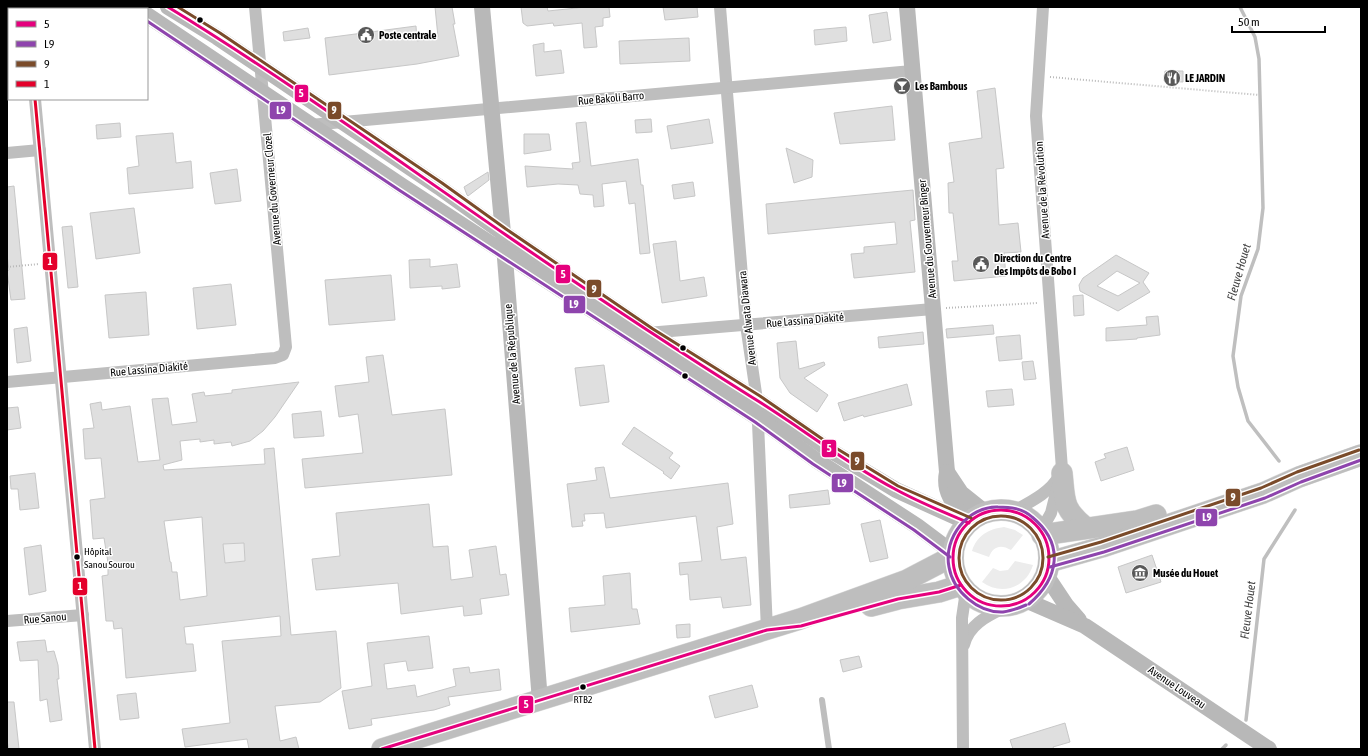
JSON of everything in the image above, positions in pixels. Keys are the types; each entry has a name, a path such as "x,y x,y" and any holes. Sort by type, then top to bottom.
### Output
{"highway":[{"path":"1047,568 1102,547 1263,494 1299,476 1361,455"},
{"path":"1062,471 1065,503 1071,516 1085,527"},
{"path":"1042,533 1137,521 1257,484 1299,476"},
{"path":"382,749 767,630 907,580 949,557 960,535 975,519 999,511 1012,512 1028,519 1042,533 1048,548 1047,568 1038,589 1017,603 999,606 980,602 964,588 949,557"},
{"path":"767,630 801,626 898,599 964,588"}],"main road":[{"path":"168,7 439,187 650,333 757,400 828,449 896,490 975,519"},
{"name":"Avenue de la République","path":"482,7 504,252 540,701"},
{"name":"Avenue du Gouverneur Binger","path":"907,7 947,472 945,482 949,498 956,507 975,519"},
{"path":"148,16 310,125 758,418 816,460 918,526 949,557"},
{"path":"947,472 964,496 975,519"},
{"name":"Avenue Louveau","path":"1047,568 1066,605 1084,626"},
{"name":"Avenue Louveau","path":"1017,603 1084,626 1270,749"}],"street":[{"name":"Avenue du Governeur Clozel","path":"255,7 262,68 286,347"},
{"name":"Avenue Alwata Diawara","path":"720,7 746,325 757,400 767,630"},
{"name":"Avenue de la Révolution","path":"1042,533 1062,471 1036,116 1043,7"},
{"name":"Rue Bakoli Barro","path":"310,125 912,71"},
{"path":"35,100 82,615 96,749"},
{"path":"7,153 40,150"},
{"name":"Rue Lassina Diakité","path":"630,334 933,309"},
{"name":"Rue Lassina Diakité","path":"7,382 275,358 283,355 286,347"},
{"path":"1012,512 1040,495 1056,480 1062,471"},
{"path":"963,749 962,618 964,588"},
{"path":"962,654 965,638 972,628 984,618 1017,603"},
{"name":"Rue Sanou","path":"7,621 82,615"}],"lane":[{"path":"822,700 828,749"}],"path":[{"path":"1039,76 1259,95"},
{"path":"7,267 50,263"},
{"path":"933,309 1050,302"}],"shaded area":[{"path":"1004,527 1015,530 1023,535 1011,550 1004,547 998,547 993,550 989,557 972,551 974,545 984,534 993,529"},
{"path":"244,543 245,561 225,563 223,544"},
{"path":"1015,561 1033,565 1030,573 1019,584 1005,589 989,586 982,582 993,568 1000,571 1008,570"}],"building":[{"path":"435,7 452,7 455,24 453,24 459,56 417,64 329,75 325,38 416,26 417,41 438,37"},
{"path":"521,7 547,7 548,11 586,7 609,7 610,17 603,18 603,26 595,27 597,47 584,48 582,23 554,26 553,23 527,26 523,23"},
{"path":"663,7 697,7 698,17 665,20"},
{"path":"887,12 891,40 873,43 869,15"},
{"path":"846,27 847,41 815,45 814,30"},
{"path":"308,28 310,38 284,41 283,32"},
{"path":"689,38 690,61 620,64 619,41"},
{"path":"544,43 544,52 561,50 564,73 536,76 533,45"},
{"path":"1165,71 1183,71 1183,82 1164,81"},
{"path":"995,88 1004,168 996,169 999,225 1018,223 1021,252 1004,253 1006,276 954,281 952,261 958,261 953,213 949,213 948,183 954,182 949,143 982,138 977,91"},
{"path":"892,106 895,140 840,144 834,113"},
{"path":"651,119 652,132 636,133 635,120"},
{"path":"709,119 713,143 671,149 667,126"},
{"path":"586,122 591,166 638,159 641,185 643,185 650,253 640,254 635,203 629,204 626,181 602,184 604,206 594,207 593,195 580,194 578,185 558,184 527,187 525,166 573,169 572,163 580,162 576,123"},
{"path":"120,123 121,137 97,139 96,125"},
{"path":"173,133 176,163 191,161 193,188 129,194 127,168 139,166 136,136"},
{"path":"524,134 549,134 551,150 524,154"},
{"path":"786,148 813,160 812,177 794,183"},
{"path":"237,169 241,201 215,204 210,173"},
{"path":"488,172 489,180 468,196 464,187"},
{"path":"693,182 695,196 674,199 672,185"},
{"path":"14,186 25,299 11,300 7,271 9,270 7,255 7,187"},
{"path":"913,190 915,220 910,221 915,272 854,278 851,254 864,253 864,247 897,244 895,222 768,234 766,204"},
{"path":"134,208 140,253 96,259 90,213"},
{"path":"72,226 78,287 68,288 62,227"},
{"path":"676,241 680,281 704,277 707,296 662,303 653,244"},
{"path":"1116,255 1149,273 1143,282 1150,292 1118,311 1080,291 1079,285 1083,278","holes":["1117,271 1140,283 1118,296 1097,286"]},
{"path":"430,259 430,267 457,264 460,287 442,289 442,286 410,288 409,260"},
{"path":"391,275 395,320 329,325 325,280"},
{"path":"231,284 236,325 197,329 193,288"},
{"path":"146,292 149,335 109,338 105,295"},
{"path":"1083,295 1084,315 1074,316 1073,296"},
{"path":"1158,316 1160,335 1137,339 1106,341 1106,328 1147,325 1146,317"},
{"path":"993,325 994,334 947,338 946,329"},
{"path":"27,327 31,361 17,363 14,329"},
{"path":"923,332 924,344 879,348 878,337"},
{"path":"1020,335 1022,359 999,361 996,337"},
{"path":"796,341 799,369 824,362 825,365 804,378 828,395 817,412 790,393 780,378 777,343"},
{"path":"383,355 392,415 445,409 452,475 305,488 302,459 363,453 358,414 339,417 335,386 369,382 366,357"},
{"path":"1033,361 1036,379 1024,380 1022,362"},
{"path":"604,365 609,402 580,406 575,368"},
{"path":"299,382 275,417 263,431 250,441 232,446 231,442 214,444 214,440 200,442 200,439 180,441 182,460 163,465 164,470 265,464 264,449 274,448 291,635 336,631 341,688 320,702 275,706 280,741 296,737 299,749 249,749 247,739 185,747 182,729 230,723 222,641 281,636 280,616 184,627 186,644 193,644 196,671 126,678 122,628 114,629 113,621 106,621 102,576 108,575 109,569 104,538 93,539 90,500 105,498 101,458 85,459 83,429 94,428 90,404 101,402 102,410 130,406 138,462 160,460 152,399 168,398 172,425 197,422 192,394 204,392 205,396 232,393 232,390","holes":["202,517 207,596 180,600 177,572 172,572 164,521","244,543 245,561 225,563 223,544"]},
{"path":"907,384 912,405 864,417 863,415 844,421 838,403"},
{"path":"1012,389 1014,405 988,407 986,391"},
{"path":"18,407 21,428 7,430 7,408"},
{"path":"321,411 324,436 294,438 292,414"},
{"path":"634,427 673,453 669,458 680,466 671,479 663,473 664,472 622,444"},
{"path":"1127,447 1134,470 1101,481 1095,462 1106,458 1104,454"},
{"path":"604,467 610,498 728,483 733,524 717,527 721,560 746,557 751,605 723,608 721,597 690,600 688,574 680,575 679,563 702,561 696,516 606,528 604,513 584,514 585,521 582,521 583,526 572,527 567,484 597,480 595,468"},
{"path":"35,473 39,508 20,510 18,489 11,489 10,476"},
{"path":"828,490 830,504 790,508 789,495"},
{"path":"429,504 433,547 448,546 451,580 473,577 469,550 496,546 500,575 506,574 509,595 480,599 482,614 464,616 463,606 401,614 398,583 316,590 312,559 340,556 336,513"},
{"path":"880,520 888,558 870,562 861,524"},
{"path":"41,545 46,591 29,595 24,548"},
{"path":"1152,555 1161,582 1126,593 1118,567"},
{"path":"630,573 632,609 637,609 640,624 571,632 569,608 605,605 603,576"},
{"path":"690,624 690,637 677,638 676,625"},
{"path":"429,636 433,668 408,671 406,661 384,664 387,689 415,685 417,697 456,686 453,669 469,667 470,673 499,669 501,690 448,697 450,705 434,710 371,719 372,725 349,729 342,691 372,686 367,643"},
{"path":"45,640 47,652 54,651 58,665 59,679 57,679 62,720 50,722 47,699 40,701 38,660 20,661 17,642"},
{"path":"859,656 862,667 843,672 840,660"},
{"path":"752,685 758,707 715,718 709,696"},
{"path":"136,693 139,718 120,720 117,695"},
{"path":"7,702 14,702 19,749 9,749 7,741"},
{"path":"1065,723 1070,742 1053,747 1054,749 1013,749 1010,740"}],"waterway":[{"name":"Fleuve Houet","path":"1240,7 1255,37 1259,59 1263,208 1258,249 1241,296 1233,356 1238,387 1248,421 1279,461"},
{"name":"Fleuve Houet","path":"1246,720 1264,559 1295,510"},
{"name":"Fleuve Houet","path":"1222,749 1226,745"}],"transit line":[{"name":"5","path":"168,7 296,90 596,296 840,456 904,494 969,523"},
{"name":"9","path":"178,7 220,33 442,183 506,229 653,329 760,396 831,445 898,486 971,518"},
{"name":"L9","path":"148,22 399,190 755,422 813,464 914,530 950,557"},
{"name":"1","path":"35,100 95,749"},
{"name":"9","path":"1048,557 1101,542 1261,488 1297,472 1359,450"},
{"name":"L9","path":"1050,567 1104,552 1265,498 1301,482 1361,460"},
{"name":"L9","path":"1026,605 1003,612 985,609 968,599 961,592 951,576 948,556 954,535 960,526 977,512 987,508 998,507 1020,510 1028,514 1043,527 1050,538 1054,561 1052,572 1047,583 1029,604"},
{"name":"5","path":"1001,510 1019,514 1035,524 1045,540 1049,558 1045,576 1035,592 1019,602 1001,606 983,602 967,592 957,576 953,558 957,540 967,524 983,514 1001,510"},
{"name":"9","path":"1001,516 1017,519 1024,523 1036,535 1040,542 1043,558 1040,574 1036,581 1024,593 1017,597 1001,600 985,597 978,593 966,581 962,574 959,558 962,542 966,535 978,523 985,519 1001,516"},
{"name":"5","path":"382,749 767,630 801,626 898,599 939,592 961,585"}],"place":[{"name":"Poste centrale","path":"366,35"},
{"name":"LE JARDIN","path":"1172,78"},
{"name":"Les Bambous","path":"902,86"},
{"name":"Direction du Centre des Impôts de Bobo I","path":"981,264"},
{"name":"Hôpital Sanou Sourou","path":"77,557"},
{"name":"Musée du Houet","path":"1140,573"},
{"name":"RTB2","path":"583,687"}]}
